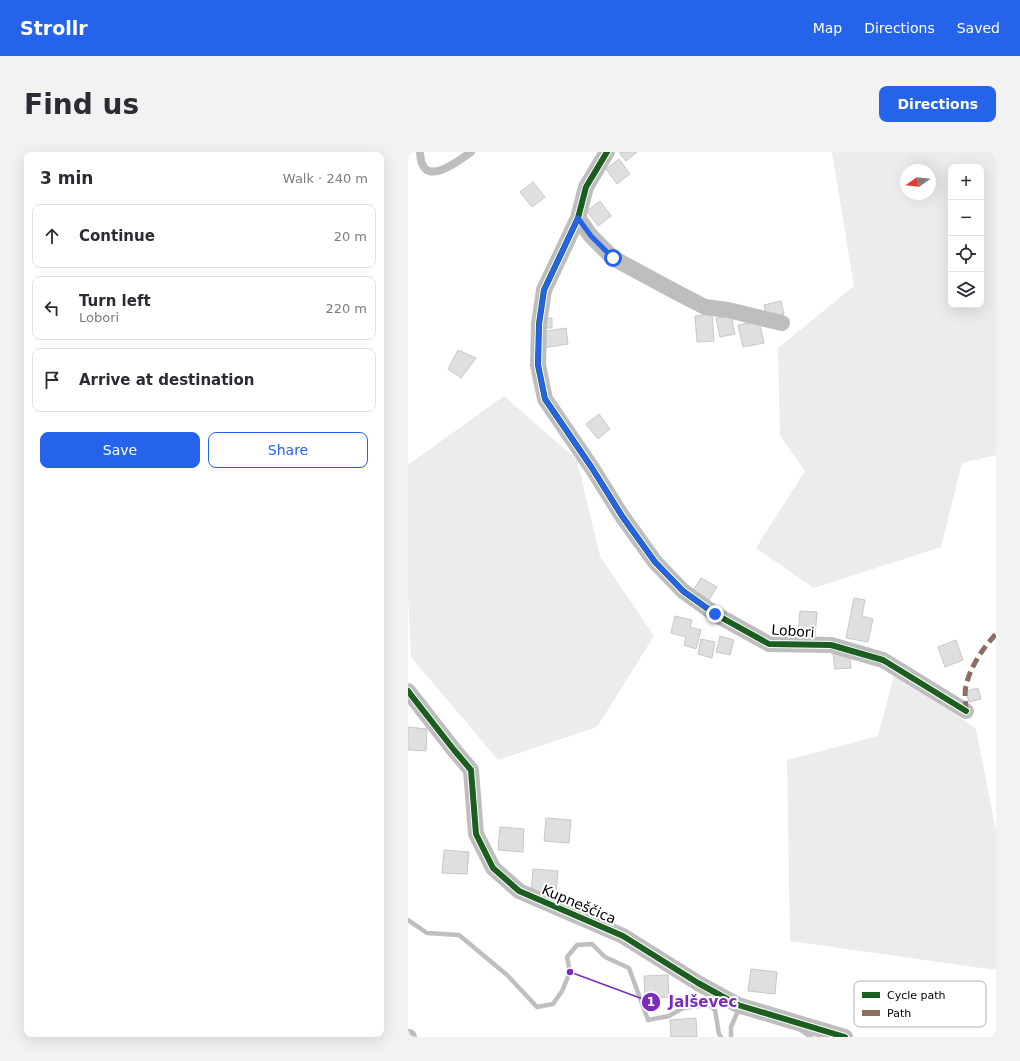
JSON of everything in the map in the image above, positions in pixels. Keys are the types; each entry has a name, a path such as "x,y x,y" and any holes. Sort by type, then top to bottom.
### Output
{"street":[{"name":"Lobori","path":"607,152 586,187 578,218 544,290 539,324 538,365 545,399 592,468 622,516 655,562 683,591 715,614 769,644 831,645 883,660 966,711"},
{"path":"578,218 591,236 613,258 705,307 728,310 782,323"},
{"name":"Kupneščica","path":"408,691 471,770 476,834 493,868 519,891 623,936 698,983 738,1005 845,1037"}],"lane":[{"path":"420,152 422,163 427,169 436,172 448,168 471,152"}],"shaded area":[{"path":"832,152 996,152 996,455 962,463 941,547 814,588 756,548 805,471 780,435 778,348 854,286"},
{"path":"504,396 577,460 600,556 654,636 597,727 498,760 411,657 408,597 408,467 409,464"},
{"path":"895,671 976,729 996,831 996,970 790,941 787,760 878,736"}],"building":[{"path":"619,152 637,152 626,161"},
{"path":"619,159 630,174 617,184 606,169"},
{"path":"533,182 545,197 532,207 520,192"},
{"path":"600,201 611,216 598,226 587,211"},
{"path":"781,301 784,314 767,319 764,305"},
{"path":"712,314 714,341 697,342 695,316"},
{"path":"731,315 735,334 720,337 716,318"},
{"path":"543,318 552,318 552,328 543,328"},
{"path":"759,321 764,343 743,347 738,325"},
{"path":"566,328 568,344 543,348 541,332"},
{"path":"458,350 476,358 461,378 448,369"},
{"path":"599,414 610,429 598,439 586,424"},
{"path":"701,578 717,587 707,603 691,594"},
{"path":"854,598 865,600 862,616 873,619 868,642 846,638"},
{"path":"800,611 817,612 815,636 798,635"},
{"path":"675,616 692,620 690,627 701,630 696,649 684,645 686,637 671,633"},
{"path":"720,636 734,640 730,655 716,652"},
{"path":"701,639 715,642 712,658 698,654"},
{"path":"956,640 963,660 945,667 938,647"},
{"path":"849,652 851,668 835,669 833,653"},
{"path":"978,688 981,699 969,702 966,691"},
{"path":"408,727 427,729 426,751 408,750"},
{"path":"546,818 571,820 569,843 544,841"},
{"path":"500,827 524,829 523,852 498,850"},
{"path":"444,850 469,852 467,874 442,873"},
{"path":"533,869 558,871 556,893 531,891"},
{"path":"751,969 777,972 775,994 748,991"},
{"path":"668,975 669,997 645,998 644,976"},
{"path":"696,1018 697,1037 671,1037 670,1020"}],"waterway":[{"path":"408,920 427,933 459,935 507,975 537,1007 553,1004 562,991 570,972 567,957 577,945 592,944 605,957 629,968 648,1020 669,1016 683,1008 708,1005 715,1010 719,1034 721,1037"},
{"path":"731,1037 731,1027 738,1011 741,1012"},
{"path":"802,1031 811,1037"}],"marked path":[{"path":"966,711 965,689 968,679 974,665 986,645 996,634"}],"cycle path":[{"path":"607,152 586,187 578,218 544,290 539,324 538,365 545,399 592,468 622,516 655,562 683,591 715,614 769,644 831,645 883,660 966,711"},
{"path":"408,691 471,770 476,834 493,868 519,891 623,936 698,983 738,1005 845,1037"}],"place":[{"name":"Jalševec","path":"570,972"}],"route":[{"path":"613,258 591,236 578,218 544,290 539,324 538,365 545,399 592,468 622,516 655,562 683,591 715,614"}]}
